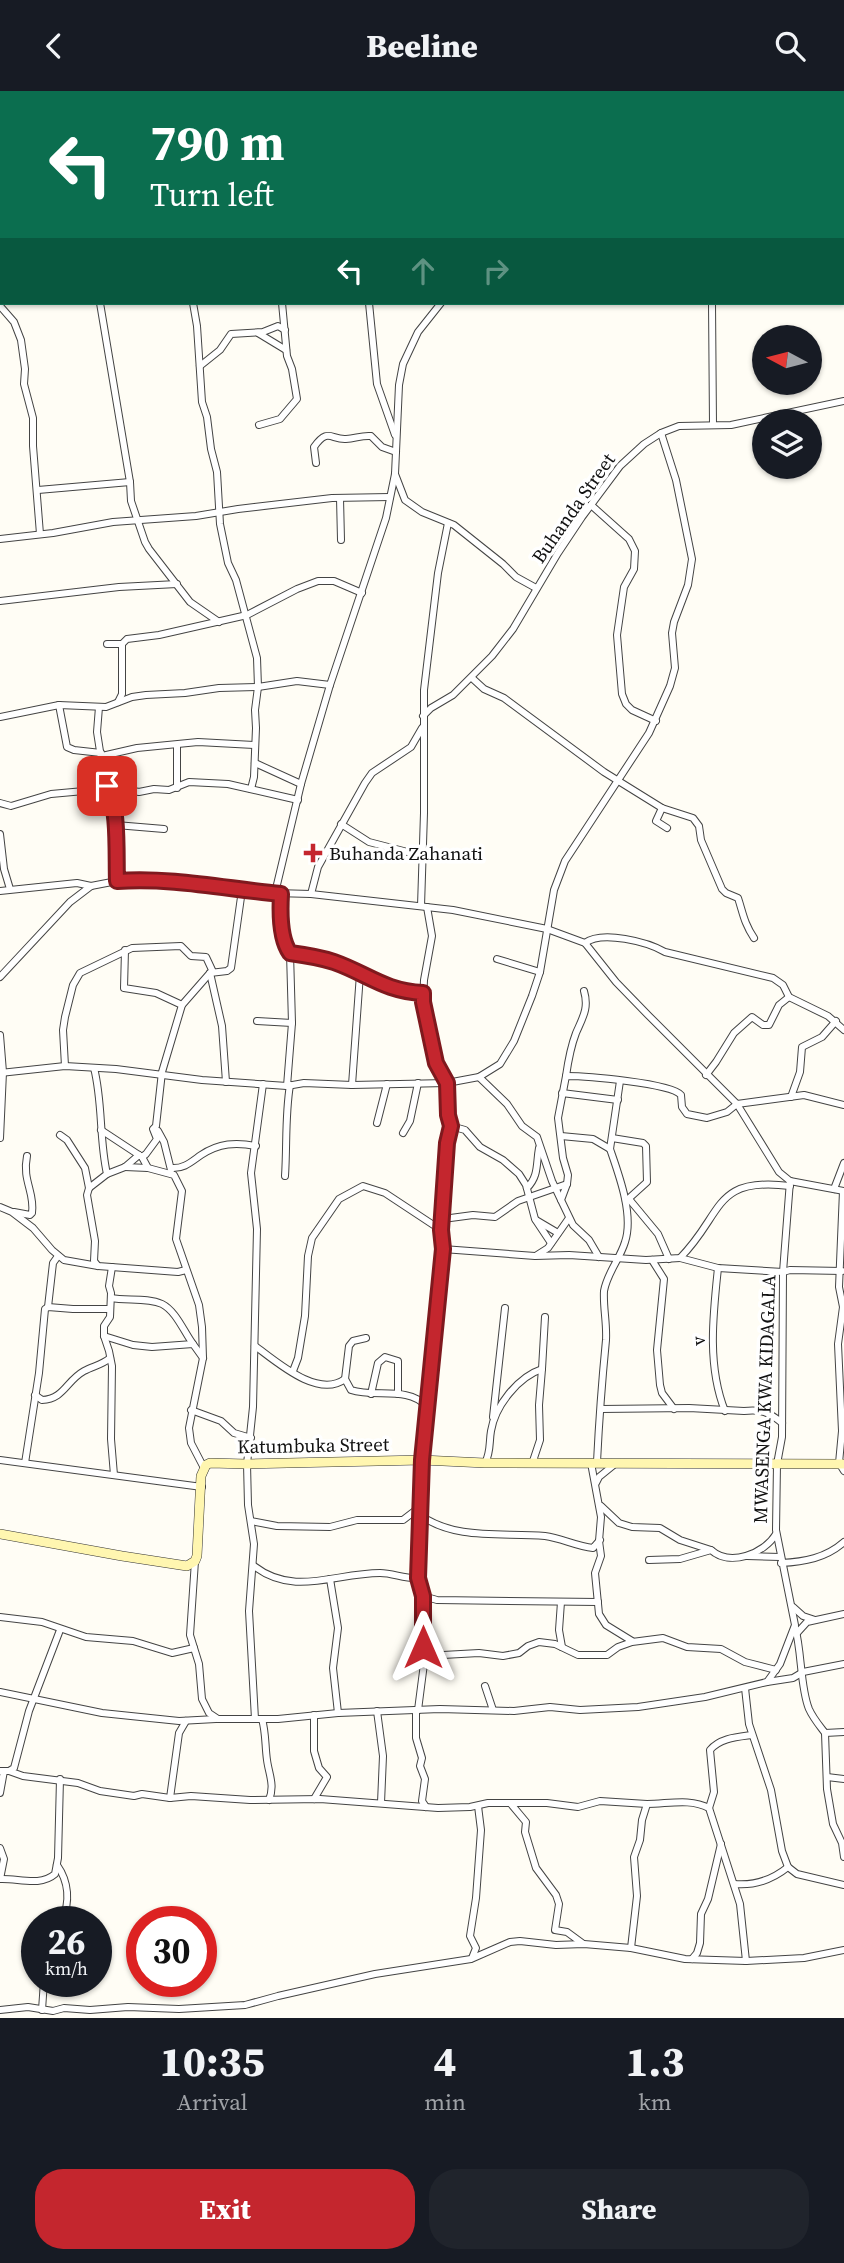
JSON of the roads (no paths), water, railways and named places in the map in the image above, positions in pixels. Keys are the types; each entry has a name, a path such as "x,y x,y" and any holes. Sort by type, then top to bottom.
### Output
{"main road":[{"name":"Katumbuka Street","path":"204,1468 210,1463 422,1460 842,1466"},
{"path":"0,1534 182,1566 195,1561 201,1476 204,1468"}],"street":[{"path":"100,305 131,501 137,521 145,542 190,602 219,622"},
{"path":"194,305 197,318 202,402 216,473 218,512 228,563 247,615 257,658 259,690 251,789"},
{"path":"259,425 280,419 297,399 286,350 282,305"},
{"path":"369,305 377,384 396,437"},
{"path":"285,1176 292,1023 290,953 286,948 278,893 301,784 330,685 377,551 390,497 395,474 403,364 418,332 439,305"},
{"path":"712,305 713,425"},
{"path":"0,306 14,322 21,340 24,384 33,418 40,534"},
{"path":"200,366 220,350 231,334 257,332 275,326 285,330"},
{"path":"257,332 286,350"},
{"name":"Buhanda Street","path":"423,716 472,678 513,629 536,588 591,505 630,455 661,433 679,426 748,423 844,401"},
{"path":"1,1073 65,1066 289,1086 304,1083 447,1083 479,1077 494,1069 509,1050 532,996 540,972 554,890 565,861 656,721 673,677 672,633 688,585 692,559 676,480 661,433"},
{"path":"316,463 314,447 321,439 330,435 344,439 359,435 371,436 380,446 396,452"},
{"path":"395,474 405,500 422,512 456,527 516,577 536,588"},
{"path":"38,490 130,482"},
{"path":"0,539 99,523 340,498 390,497"},
{"path":"340,498 341,540"},
{"path":"591,505 629,540 635,551 634,569 624,587 617,635 622,694 632,710 656,721"},
{"path":"426,1807 422,1803 425,1779 416,1738 425,1656 423,1596 418,1578 420,1507 426,1406 443,1249 441,1230 447,1143 451,1126 447,1083 436,1063 423,1002 432,936 424,907 422,726 436,587 448,523"},
{"path":"107,644 121,644 127,639 159,635 247,615 318,581 334,581 362,593"},
{"path":"0,601 119,587 177,584"},
{"path":"116,703 120,701 121,694 121,644"},
{"path":"472,678 617,781 662,808 693,818 722,889 738,898 743,921 754,938"},
{"path":"0,717 59,705 99,708 132,697 219,688 259,690 297,681 330,685"},
{"path":"121,694 132,697"},
{"path":"59,705 67,747 101,754 198,742 254,745"},
{"path":"99,708 97,732 104,777 110,789 116,825 117,881"},
{"path":"311,894 317,870 372,773 411,747 422,726"},
{"path":"177,745 177,788"},
{"path":"411,747 423,747"},
{"path":"255,764 301,784"},
{"path":"0,803 10,806 51,794 110,789 125,788 139,793 177,788 189,782 225,784 298,800"},
{"path":"662,808 656,821 667,828"},
{"path":"341,824 369,842 423,856"},
{"path":"116,825 164,829"},
{"path":"0,834 4,869 10,889"},
{"path":"0,891 76,883 91,886 132,880 216,885 486,915 547,929 585,943 616,982 737,1104 779,1172 790,1183"},
{"path":"0,977 61,911 91,886"},
{"path":"89,1188 107,1174 125,1167 157,1139 153,1131 156,1126 162,1075 182,1005 211,972 232,968 242,890"},
{"path":"585,943 591,938 612,938 654,946 665,952 774,978 786,989 789,997 836,1021 844,1030"},
{"path":"65,1066 63,1030 67,1005 80,973 125,950 181,946 191,956 206,957 211,972 222,1026 226,1082"},
{"path":"125,950 124,988 152,991 182,1005"},
{"path":"290,953 321,958 386,986 423,993"},
{"path":"497,959 540,972"},
{"path":"352,1085 360,974"},
{"path":"561,1200 567,1184 568,1170 563,1158 558,1118 575,1036 584,1018 587,1004 584,991"},
{"path":"706,1075 741,1026 752,1017 762,1025 769,1025 779,1005 789,997"},
{"path":"257,1021 292,1023"},
{"path":"790,1097 800,1072 803,1047 822,1037 836,1021"},
{"path":"0,1035 0,1138"},
{"path":"94,1068 107,1174"},
{"path":"566,1076 632,1081 677,1090 681,1095 684,1111 692,1116 707,1118 727,1112 737,1104 790,1097 811,1096 844,1105"},
{"path":"479,1077 507,1104 522,1126 537,1137 569,1218 589,1240 599,1257"},
{"path":"620,1081 610,1149 627,1200 626,1240 606,1283 604,1295 606,1337 594,1462 600,1505 601,1551 600,1563 595,1573 601,1620 632,1642"},
{"path":"403,1133 410,1121 418,1083"},
{"path":"263,1084 251,1178 257,1229 255,1346 251,1438 247,1464 254,1544 249,1611 259,1719 266,1738 272,1785 270,1800"},
{"path":"377,1123 387,1084"},
{"path":"562,1093 618,1100"},
{"path":"156,1126 164,1142 171,1171 182,1191 176,1239 201,1315 203,1358 191,1410 189,1437 204,1468"},
{"path":"451,1126 465,1130 480,1147 509,1164 521,1177 527,1188 535,1219 551,1243"},
{"path":"101,1130 140,1156 148,1168"},
{"path":"60,1135 67,1140 85,1168 95,1241 94,1261 98,1266"},
{"path":"561,1136 593,1139 610,1149"},
{"path":"612,1138 643,1143 646,1146 647,1182 627,1200"},
{"path":"125,1167 171,1171 185,1167 219,1146 256,1146"},
{"path":"527,1188 534,1181 540,1147"},
{"path":"0,1207 12,1212 32,1213 32,1196 24,1174 27,1156"},
{"path":"834,1189 844,1163"},
{"path":"680,1258 733,1190 756,1184 790,1183 844,1191 842,1271 839,1287 843,1307 838,1352 843,1413 842,1466"},
{"name":"MWASENGA KWA KIDAGALA","path":"767,1682 776,1670 796,1629 780,1560 775,1497 782,1423 783,1272 790,1183"},
{"path":"443,1219 472,1215 495,1216 518,1201 567,1184"},
{"path":"293,1371 305,1317 310,1247 316,1232 339,1199 363,1186 376,1189 392,1196 441,1230"},
{"path":"627,1200 658,1234 669,1259"},
{"path":"12,1212 33,1228 64,1260 98,1266 178,1272 186,1270"},
{"path":"535,1256 551,1243 569,1218"},
{"path":"535,1219 558,1233"},
{"path":"443,1249 535,1256 652,1260 680,1258 718,1268 783,1272 790,1269 842,1271"},
{"path":"25,1463 53,1263 58,1256"},
{"path":"652,1260 664,1279 657,1350 660,1385 662,1393 674,1409"},
{"path":"112,1267 110,1309 104,1336 112,1380 111,1439 114,1475"},
{"name":"v","path":"718,1268 712,1339 719,1397 725,1411"},
{"path":"111,1298 164,1305 203,1358"},
{"path":"48,1307 110,1309"},
{"path":"485,1463 493,1422 505,1308"},
{"path":"533,1461 540,1440 539,1405 545,1317"},
{"path":"104,1336 152,1347 193,1344"},
{"path":"366,1338 350,1344 345,1379 351,1390 416,1397 426,1406"},
{"path":"255,1346 272,1360 324,1386 336,1385 345,1379"},
{"path":"371,1394 378,1363 385,1357 398,1361 398,1394"},
{"path":"35,1395 42,1400 55,1399 81,1373 110,1359"},
{"path":"493,1422 509,1394 526,1378 542,1369"},
{"path":"601,1409 644,1407 763,1411 782,1423"},
{"path":"191,1410 221,1421 234,1433 251,1438"},
{"path":"0,1460 202,1487"},
{"path":"596,1485 598,1477 616,1463"},
{"path":"600,1505 620,1523 632,1527 660,1528 725,1557 813,1559 835,1550 844,1542"},
{"path":"251,1521 276,1527 330,1527 357,1520 403,1520 420,1507"},
{"path":"420,1515 452,1531 546,1536 593,1548"},
{"path":"747,1556 772,1540 776,1534"},
{"path":"593,1548 600,1540"},
{"path":"593,1548 600,1563"},
{"path":"649,1560 680,1559 711,1550"},
{"path":"195,1561 189,1626 199,1664 202,1699 209,1713 218,1719"},
{"path":"254,1566 273,1579 281,1581 298,1582 383,1573 418,1578"},
{"path":"330,1579 338,1628 333,1676 338,1713"},
{"path":"423,1596 437,1600 461,1601 598,1602"},
{"path":"550,1602 559,1618"},
{"path":"561,1602 559,1618 562,1647"},
{"path":"793,1607 803,1616 815,1620"},
{"path":"844,1614 807,1622 796,1629 808,1706 825,1733 827,1789 833,1824 842,1843 844,1857"},
{"path":"0,1617 37,1621 93,1638 133,1641 172,1653 194,1648"},
{"path":"5,1771 14,1768 33,1698 60,1630"},
{"path":"425,1656 479,1653 503,1656 519,1653 540,1642 562,1647 578,1655 607,1655 632,1642 663,1639 687,1647 711,1647 726,1651 745,1662 776,1670"},
{"path":"0,1692 102,1713 186,1721 377,1711 524,1710 550,1707 580,1710 647,1706 793,1678 803,1672 844,1664"},
{"path":"485,1686 493,1710"},
{"path":"745,1688 752,1735 771,1790 782,1851 788,1867 797,1874 844,1885"},
{"path":"377,1711 383,1756 381,1803"},
{"path":"313,1799 327,1777 319,1768 314,1751 314,1715"},
{"path":"170,1798 179,1733 186,1721"},
{"path":"825,1733 844,1732"},
{"path":"747,1961 740,1904 709,1808 714,1792 710,1755 712,1747 731,1738 752,1735"},
{"path":"5,1771 32,1778 60,1779 120,1795 142,1794 170,1798 183,1795 270,1800 313,1799 426,1807 478,1806 488,1803 547,1803 579,1807 600,1801 647,1804 679,1801 709,1808"},
{"path":"0,1793 5,1771"},
{"path":"827,1777 844,1779"},
{"path":"0,1848 4,1859 0,1879 32,1881 52,1877 57,1865 60,1779"},
{"path":"521,1815 527,1803"},
{"path":"511,1804 526,1822 526,1832 536,1868 556,1895 559,1905 555,1930 567,1932 583,1944"},
{"path":"631,1948 637,1895 634,1857 647,1804"},
{"path":"471,1959 476,1948 470,1936 481,1830 478,1806"},
{"path":"692,1959 700,1943 701,1914 708,1899 721,1842"},
{"path":"57,1865 64,1874 67,1887 66,1906"},
{"path":"734,1884 743,1885 775,1878 788,1867"},
{"path":"0,2010 28,2007 53,2011 64,2008 90,2010 128,2007 200,2009 245,2005 375,1974 471,1959 510,1942 583,1944 631,1948 692,1959 747,1961 804,1958 844,1950"},
{"path":"42,2010 43,1997"}],"place":[{"name":"Buhanda Zahanati","path":"313,853"}]}
